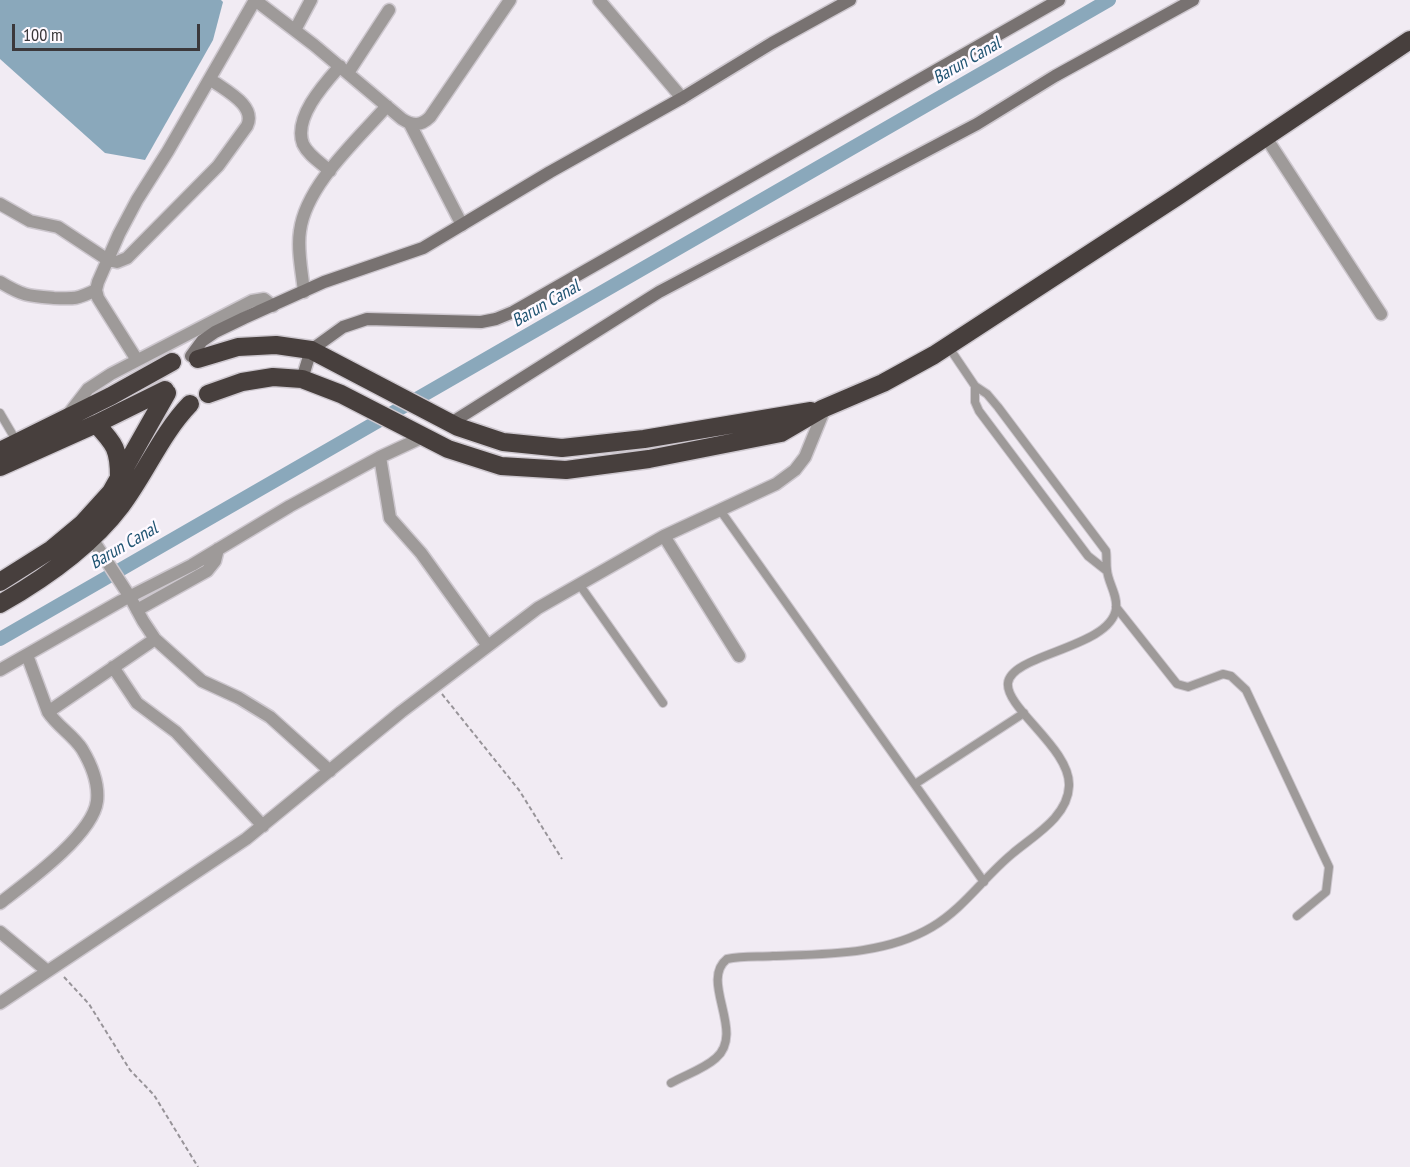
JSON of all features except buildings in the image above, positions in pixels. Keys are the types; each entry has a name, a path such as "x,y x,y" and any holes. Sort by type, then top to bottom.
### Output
{"highway":[{"path":"207,394 242,382 273,377 302,379 341,394 448,449 501,466 566,470 649,459 781,433 824,409 883,383 948,346 1169,202 1410,40"},
{"path":"194,358 238,347 276,345 311,350 451,423 503,442 562,448 644,439 824,409"},
{"path":"0,451 111,396 184,356 204,362 211,374 212,381 207,394 203,399 190,404 177,402 166,391"},
{"path":"0,582 51,549 82,524 111,492 166,391 164,373 172,362"},
{"path":"0,467 166,391"},
{"path":"0,604 68,558 120,508 168,431 190,404"},
{"path":"96,424 116,448 119,458 119,479"}],"main road":[{"path":"194,358 202,341 215,332 324,282 423,248 550,172 682,98 772,43 850,0"},
{"path":"302,379 311,350 343,327 367,319 482,322 513,312 1059,0"},
{"path":"451,423 659,292 977,124 1055,76 1193,0"}],"street":[{"path":"136,360 105,311 96,290 137,201 255,0 410,124 462,225"},
{"path":"295,30 311,0"},
{"path":"410,124 424,123 430,117 510,0"},
{"path":"599,0 682,98"},
{"path":"330,171 307,151 302,138 311,103 344,70 389,10"},
{"path":"0,204 30,221 58,227 108,260 117,262 127,258 218,166 248,126 250,113 245,106 210,79"},
{"path":"304,292 299,234 302,220 314,192 387,106"},
{"path":"1265,136 1381,314"},
{"path":"0,282 22,295 32,297 70,300 96,290"},
{"path":"65,419 88,389 136,360 252,301 264,299 273,306"},
{"path":"0,1003 263,826 401,712 538,608 664,536 776,484 795,470 805,457 824,409"},
{"path":"0,670 192,565 291,506 380,457 416,433"},
{"path":"380,457 390,518 421,553 488,646"},
{"path":"664,536 739,656"},
{"path":"91,537 155,639 202,681 239,698 270,717 330,771"},
{"path":"137,610 207,571 215,561 218,549"},
{"path":"48,712 155,639"},
{"path":"0,903 57,858 85,825 96,805 96,781 81,748 48,712 27,655"},
{"path":"113,667 137,703 176,732 263,826"},
{"path":"0,932 49,968"}],"lane":[{"path":"671,1083 716,1059 723,1049 727,1030 718,972 721,963 727,958 847,951 895,944 933,927 964,902 1008,857 1059,813 1066,801 1069,786 1068,775 1062,761 1013,700 1008,683 1016,670 1106,628 1114,618 1116,607 1107,571 1106,551 998,407 987,394 975,386 948,346"},
{"path":"975,386 975,402 979,411 1088,556 1107,571"},
{"path":"0,413 17,442"},
{"path":"720,510 984,882"},
{"path":"579,584 663,703"},
{"path":"1116,607 1177,684 1188,687 1223,674 1231,676 1246,690 1329,867 1326,892 1297,916"},
{"path":"915,784 1023,712"}],"path":[{"path":"435,686 519,790 562,859"},
{"path":"49,968 89,1004 130,1070 154,1095 198,1167"}],"water":[{"path":"0,0 221,0 223,2 213,40 145,160 105,153 0,59"}],"waterway":[{"name":"Barun Canal","path":"0,639 1109,0"}]}
